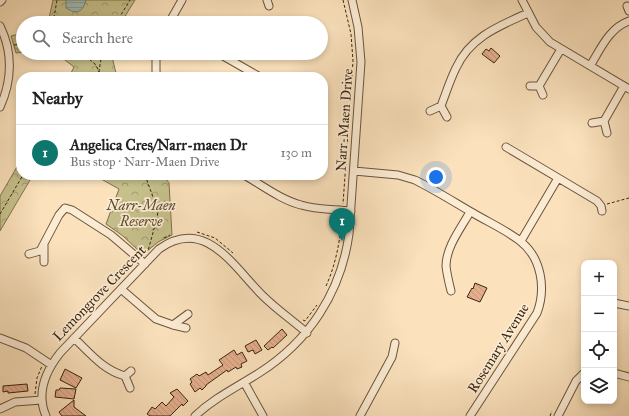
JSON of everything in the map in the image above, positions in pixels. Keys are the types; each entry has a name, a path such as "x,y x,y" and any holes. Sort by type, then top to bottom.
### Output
{"street":[{"path":"172,16 182,0"},
{"name":"Narr-Maen Drive","path":"195,416 221,395 280,359 307,333 322,310 339,276 348,242 361,50 352,0"},
{"path":"522,0 540,32 561,49 627,88 604,122 607,133"},
{"path":"430,111 441,106 456,68 470,47 487,32 528,13"},
{"path":"590,66 610,35 619,26 629,21"},
{"path":"0,26 8,46 10,72 8,86 0,106"},
{"path":"539,86 561,49"},
{"path":"156,60 156,72"},
{"path":"230,60 251,72"},
{"path":"530,86 539,86"},
{"path":"539,86 543,95"},
{"path":"441,106 447,117"},
{"path":"592,123 604,122"},
{"path":"506,147 597,201 601,209"},
{"name":"Rosemary Avenue","path":"354,171 398,174 409,177 521,241 531,254 540,275 542,290 539,308 531,324 470,416"},
{"path":"521,241 558,178"},
{"path":"253,180 300,205 351,211"},
{"path":"28,254 40,251 59,215 65,208 72,210 112,235 145,264"},
{"path":"451,291 447,271 447,258 451,246 470,212"},
{"name":"Lemongrove Crescent","path":"46,416 38,400 48,363 159,249 170,243 189,239 206,242 215,247 228,258 270,302 307,333"},
{"path":"44,245 44,262"},
{"path":"121,289 156,319 186,328"},
{"path":"617,304 629,306"},
{"path":"173,325 188,314"},
{"path":"0,338 26,348 48,363"},
{"path":"74,338 105,367 114,373 125,376"},
{"path":"360,416 392,358 395,343"},
{"path":"125,376 131,371"},
{"path":"617,374 629,377"},
{"path":"125,376 130,388"},
{"path":"558,416 576,381 581,376"},
{"path":"244,382 264,416"},
{"path":"0,409 15,402 38,400"}],"path":[{"path":"54,16 57,0"},
{"path":"120,16 130,0"},
{"path":"324,292 332,273 340,242 353,61 351,34 343,0"},
{"path":"8,46 16,45"},
{"path":"89,60 99,70"},
{"path":"99,70 101,60"},
{"path":"0,214 21,180"},
{"path":"147,180 158,211 148,252 152,248"},
{"path":"601,209 610,202 629,198"},
{"path":"192,232 205,234 215,238 233,253"},
{"path":"162,240 167,236 173,235"},
{"path":"301,320 305,321 317,304"},
{"path":"38,400 37,378 48,363"}],"green space":[{"path":"53,0 135,0 125,16 50,16"},
{"path":"16,35 16,53 11,36"},
{"path":"65,60 113,60 116,72 72,72 74,67"},
{"path":"16,169 16,180 30,180 0,231 0,196"},
{"name":"Narr-Maen Reserve","path":"103,180 167,180 169,183 172,235 158,242 146,252 139,251 123,236 106,224 119,189"}],"water":[{"path":"66,0 86,0 81,10 76,12 66,8"}],"building":[{"path":"491,48 500,56 494,63 482,54 486,49 489,51"},
{"path":"475,283 487,288 480,302 467,297 472,288 473,289"},
{"path":"282,329 287,335 273,348 272,347 268,350 264,346"},
{"path":"256,340 262,350 255,354 253,350 248,352 245,346"},
{"path":"234,350 237,355 242,352 247,361 241,364 242,367 237,369 236,367 228,372 227,370 206,385 202,390 200,388 195,392 190,384 192,382 190,379 197,374 199,376 206,372 208,375 223,365 219,360"},
{"path":"65,369 82,378 76,388 60,380"},
{"path":"27,384 28,391 3,392 3,386"},
{"path":"60,388 76,389 74,399 55,397 56,390 59,390"},
{"path":"177,389 188,401 183,406 182,404 170,416 150,416 147,414 152,407 155,409 162,402 166,406 174,397 170,393"},
{"path":"74,400 74,407 86,416 62,416 59,412"}],"place":[{"name":"Angelica Cres/Narr-maen Dr","path":"342,241"}]}
